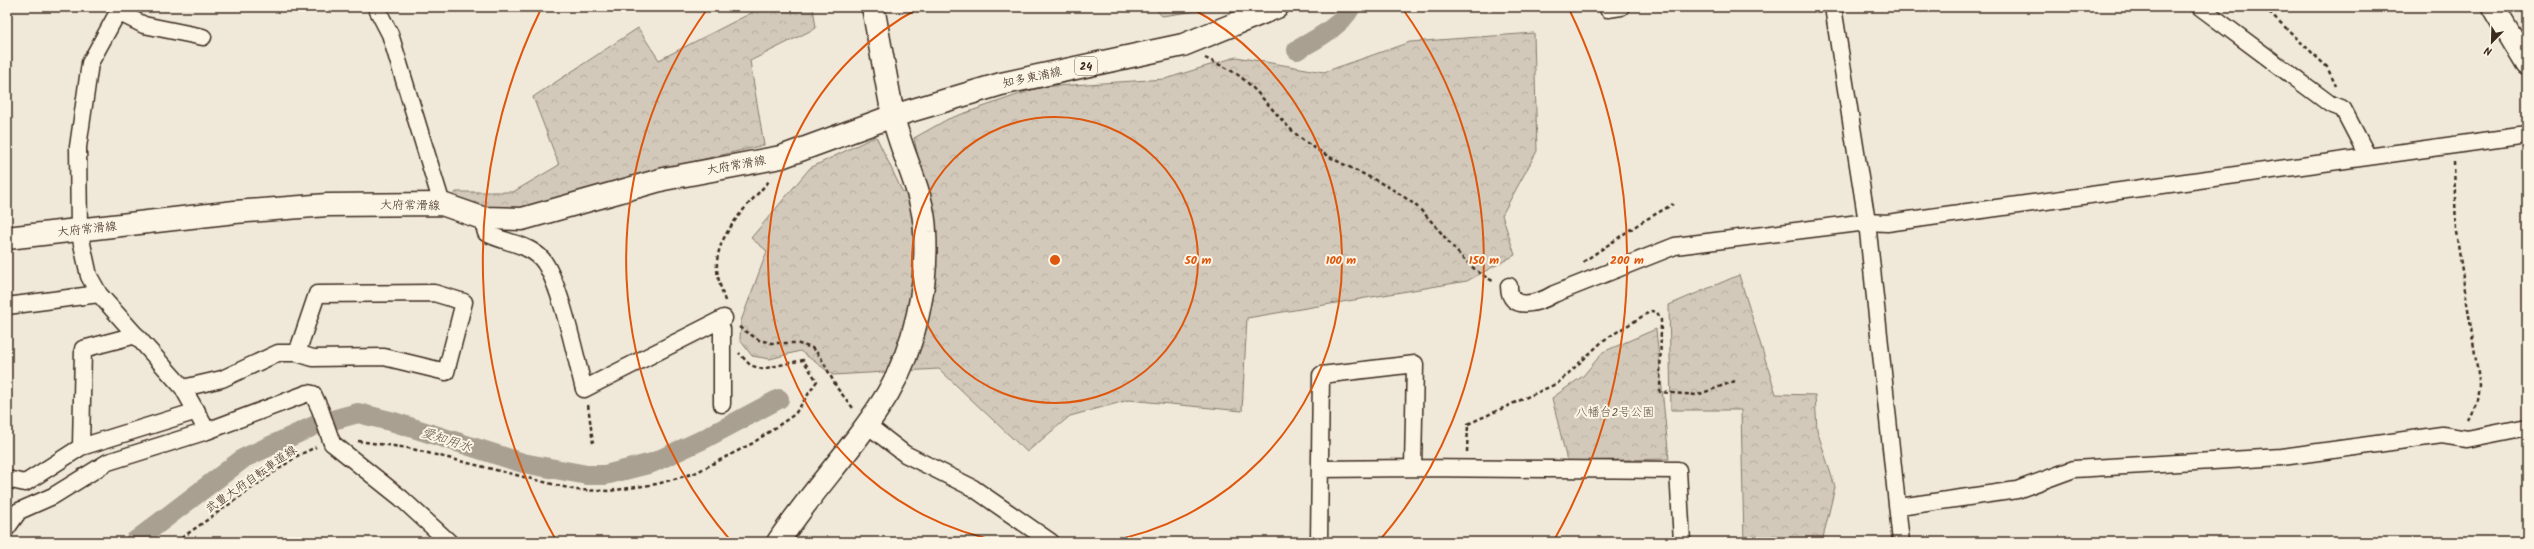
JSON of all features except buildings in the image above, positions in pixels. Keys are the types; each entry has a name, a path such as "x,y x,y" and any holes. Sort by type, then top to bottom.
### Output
{"main road":[{"path":"778,542 888,393 910,344 924,272 926,231 919,197 893,116 882,67 873,7"},
{"name":"知多東浦線","path":"893,116 1001,84 1133,57 1193,41 1277,7"},
{"path":"2492,7 2527,64"},
{"name":"大府常滑線","path":"7,238 327,205 442,204 482,218 522,219 664,178 782,157 893,116"}],"street":[{"path":"376,7 390,34 442,204"},
{"path":"1832,7 1868,222 1885,400 1899,507 1901,542"},
{"path":"2200,7 2330,104 2343,109 2368,157"},
{"path":"203,37 144,25 116,9 90,63 78,147 79,230 88,276 99,294 183,388 207,431"},
{"path":"1509,286 1512,298 1517,302 1535,304 1554,294 1675,246 1868,222 1887,223 2527,135"},
{"path":"482,218 486,233 497,239 529,248 548,266 584,389 721,319 722,404"},
{"path":"183,388 222,379 278,352 297,353 313,358 384,357 446,372 464,302 434,293 317,294 297,353"},
{"path":"7,306 99,294"},
{"path":"81,447 83,349 136,335"},
{"path":"1319,542 1321,375 1415,364 1413,468"},
{"path":"7,528 19,511 52,496 108,462 207,431 308,393 313,394 320,409 328,444 401,498 449,542"},
{"path":"7,479 24,483 81,447 197,411"},
{"path":"867,423 905,454 973,488 1051,542"},
{"path":"1899,507 2017,490 2074,469 2282,457 2442,435 2467,439 2527,427"},
{"path":"1320,469 1466,468 1678,470 1682,542"}],"path":[{"path":"2264,7 2326,67 2334,79 2343,109"},
{"path":"1193,41 1199,54 1242,77 1306,142 1326,156 1399,194 1425,214 1466,264 1482,276 1509,286"},
{"path":"2452,145 2456,232 2480,386 2478,400 2467,423 2467,439"},
{"path":"782,157 780,169 744,210 721,245 717,260 717,277 725,302 721,319 737,326 759,340 771,343 796,343 812,348 827,367 846,400 867,423"},
{"path":"1577,265 1640,223 1673,204"},
{"path":"1466,468 1468,424 1558,383 1604,340 1651,311 1657,312 1661,320 1660,392 1697,395 1735,380"},
{"path":"736,332 737,326"},
{"path":"352,440 408,448 576,490 610,491 657,484 695,474 753,443 795,414 817,381 802,360 762,369 750,365 739,352 737,345"},
{"path":"584,389 592,425 593,444"},
{"name":"武豊大府自転車道線","path":"176,542 297,456 328,444"}],"green space":[{"path":"750,7 813,7 816,28 750,61 764,145 662,169 520,214 478,212 451,199 456,192 513,192 559,165 533,97 638,28 659,60 753,12"},
{"path":"1153,7 1207,7 1197,11 1162,16"},
{"path":"1534,33 1537,151 1502,215 1515,255 1467,281 1247,318 1242,411 1129,400 1070,416 1027,452 939,369 833,375 800,351 770,359 752,356 740,340 741,321 767,251 751,238 810,168 876,136 903,193 923,183 914,138 948,119 1040,87 1165,79 1236,57 1324,72 1410,42"},
{"path":"1739,275 1776,394 1815,395 1817,430 1835,487 1822,542 1744,542 1741,410 1671,410 1669,305"},
{"name":"八幡台2号公園","path":"1656,329 1669,459 1567,461 1552,398 1583,376 1603,352"}],"waterway":[{"name":"愛知用水","path":"1297,50 1320,37 1341,21 1351,7"},
{"name":"愛知用水","path":"134,542 244,458 318,424 358,413 394,422 523,463 587,475 605,475 652,463 704,439 779,399"}]}
